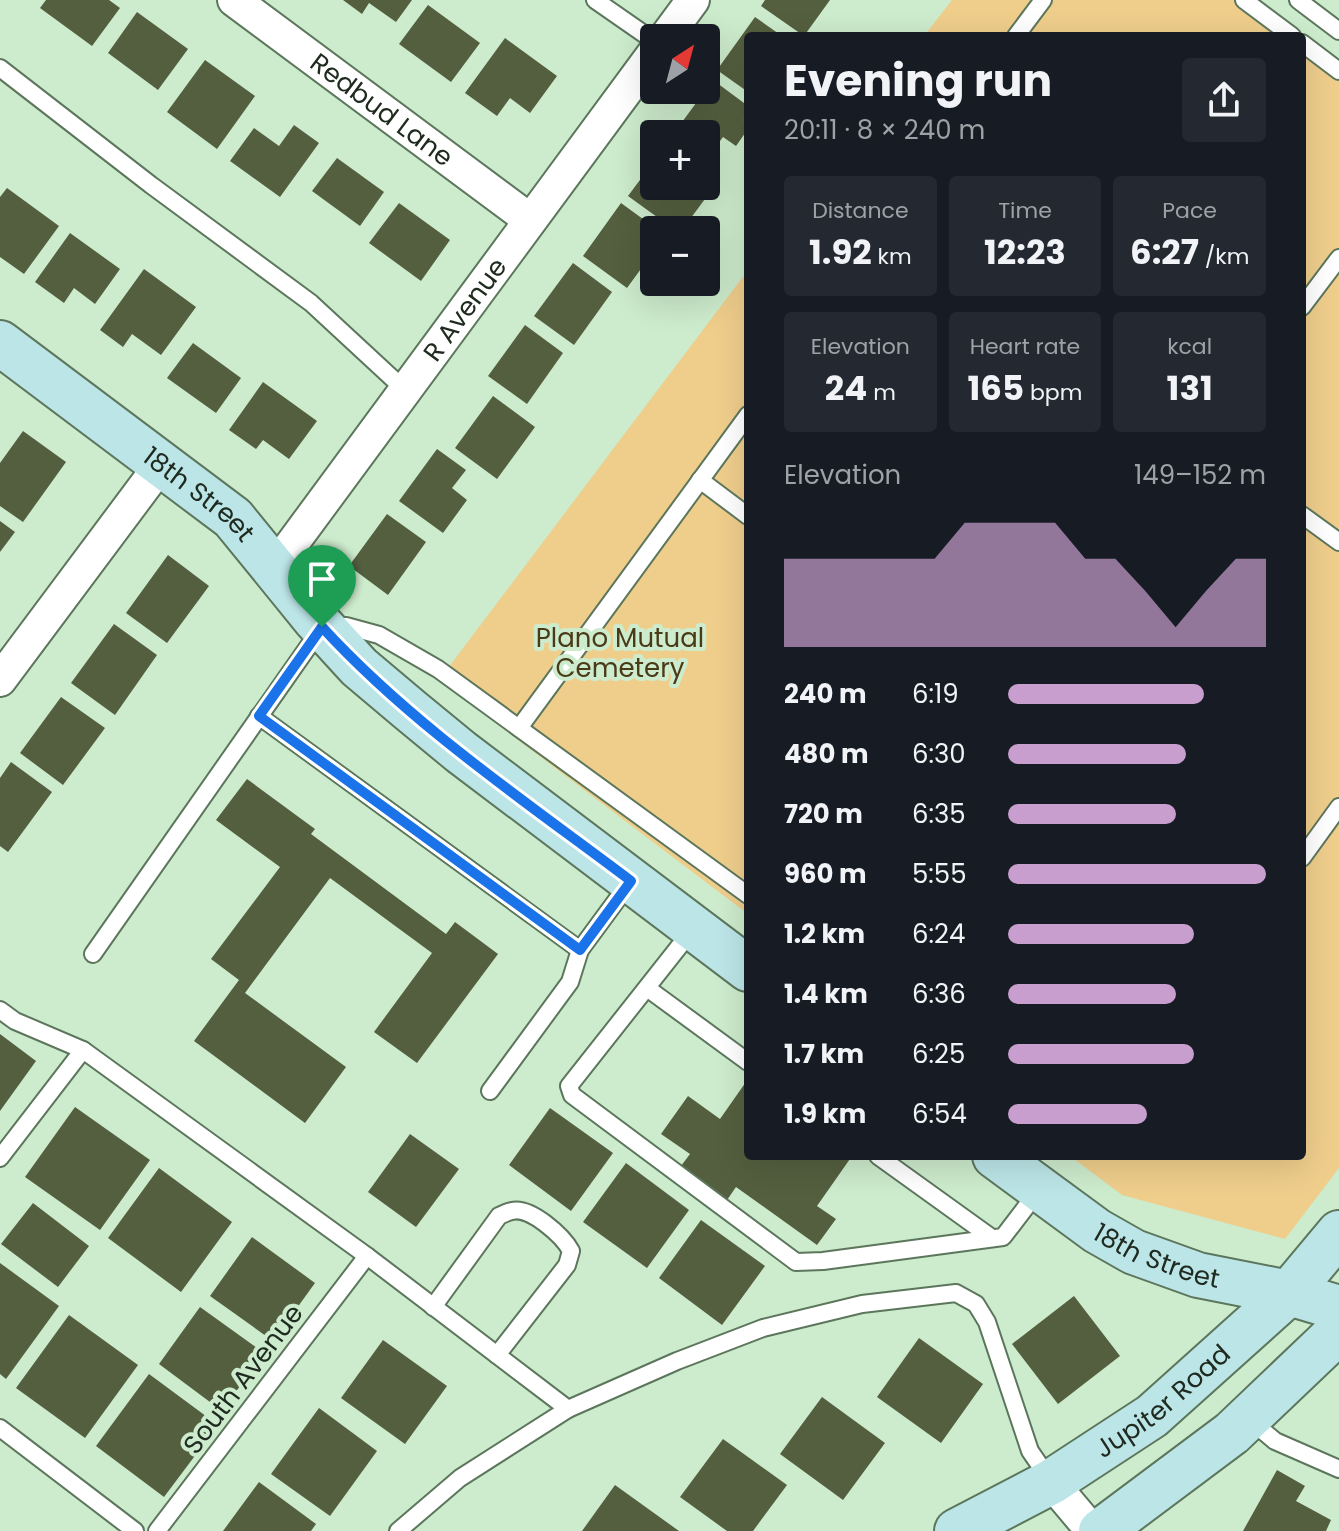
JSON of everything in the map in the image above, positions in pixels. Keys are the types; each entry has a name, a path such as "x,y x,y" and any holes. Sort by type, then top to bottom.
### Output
{"street":[{"name":"Redbud Lane","path":"234,0 530,220"},
{"path":"675,24 693,0"},
{"name":"R Avenue","path":"275,567 640,72"},
{"name":"18th Street","path":"0,343 233,518 322,627 359,667 420,719 744,966"},
{"path":"0,680 162,463"},
{"name":"18th Street","path":"1000,1160 1097,1231 1134,1252 1198,1275 1289,1293 1339,1308"},
{"name":"Jupiter Road","path":"957,1531 1051,1482 1152,1416 1289,1293 1339,1233"},
{"path":"1051,1482 1089,1527 1098,1531 1232,1433 1339,1331"}],"lane":[{"path":"595,0 640,31"},
{"path":"1019,32 1043,0"},
{"path":"1244,0 1287,32"},
{"path":"1298,0 1339,31"},
{"path":"1306,46 1339,71"},
{"path":"0,68 311,303 405,390"},
{"path":"1306,302 1339,258"},
{"path":"519,728 744,420"},
{"path":"700,480 744,513"},
{"path":"1306,518 1339,542"},
{"path":"93,954 322,627 346,626 379,635 438,669 744,892"},
{"path":"259,716 580,950"},
{"path":"1306,852 1339,807"},
{"path":"490,1091 570,982 580,950 631,881"},
{"path":"694,928 569,1086 572,1095 796,1262 1003,1237 1039,1189"},
{"path":"647,988 744,1059"},
{"path":"0,1010 15,1021 83,1050 367,1256 568,1409"},
{"path":"0,1158 83,1050"},
{"path":"884,1160 992,1238"},
{"path":"433,1307 499,1216 514,1209 529,1213 565,1239 571,1251 567,1265 497,1355"},
{"name":"South Avenue","path":"157,1531 367,1256"},
{"path":"398,1531 460,1478 568,1409 677,1361 763,1328 862,1304 956,1293 976,1304 987,1322 1030,1451 1051,1482"},
{"path":"1248,1418 1275,1441 1339,1469"},
{"path":"0,1428 135,1531"}],"green space":[{"path":"952,0 1257,0 1299,32 927,32"},
{"path":"1306,37 1339,62 1339,1168 1285,1239 1122,1195 1075,1160 1306,1160"},
{"name":"Plano Mutual Cemetery","path":"744,275 744,911 439,680"}],"building":[{"path":"46,0 109,0 120,8 92,46 40,8"},
{"path":"343,0 412,0 396,22 369,3 362,14"},
{"path":"765,0 830,0 807,32 798,32 761,6"},
{"path":"428,5 480,43 451,82 399,44"},
{"path":"137,12 188,49 158,90 108,53"},
{"path":"755,17 776,32 744,32"},
{"path":"744,32 744,89 720,72 720,66"},
{"path":"505,38 557,76 530,113 510,98 497,116 465,93"},
{"path":"205,60 255,96 217,149 167,112"},
{"path":"720,85 744,103 744,135 736,146 723,137 720,141 720,120 684,120 695,104 720,104"},
{"path":"294,125 319,143 280,197 230,161 254,128 279,146"},
{"path":"337,158 384,192 360,226 312,191"},
{"path":"640,180 640,200 704,200 692,216 656,216 628,196"},
{"path":"7,188 59,226 24,274 0,257 0,197"},
{"path":"399,203 450,240 421,281 369,243"},
{"path":"621,203 640,217 640,270 627,288 583,256"},
{"path":"70,233 120,269 95,304 74,288 64,303 35,282"},
{"path":"573,263 612,292 574,345 534,316"},
{"path":"144,269 196,307 161,355 132,334 123,347 100,330"},
{"path":"525,325 563,353 527,404 488,376"},
{"path":"193,343 241,378 216,413 167,378"},
{"path":"263,382 317,421 289,459 263,440 256,449 229,430"},
{"path":"493,396 535,427 497,479 455,448"},
{"path":"23,431 66,462 23,522 0,506 0,463"},
{"path":"437,449 466,470 452,488 467,500 443,533 399,501"},
{"path":"387,514 426,542 388,595 349,566"},
{"path":"0,521 15,532 0,552"},
{"path":"168,555 209,586 167,643 126,613"},
{"path":"114,624 157,655 115,715 71,683"},
{"path":"61,697 105,728 63,785 20,753"},
{"path":"11,762 52,792 8,852 0,846 0,778"},
{"path":"247,779 315,829 311,834 446,934 455,922 498,954 417,1063 374,1032 432,953 330,878 245,993 346,1067 305,1123 194,1041 239,980 211,959 280,867 216,820"},
{"path":"0,1034 36,1061 0,1111"},
{"path":"744,1085 744,1160 849,1160 817,1206 836,1219 817,1245 736,1187 725,1203 678,1170 690,1154 661,1134 688,1096 720,1119"},
{"path":"75,1107 150,1160 100,1230 25,1177"},
{"path":"550,1108 613,1153 571,1211 509,1165"},
{"path":"410,1134 459,1169 416,1227 368,1192"},
{"path":"626,1163 689,1210 647,1268 583,1222"},
{"path":"159,1168 232,1222 181,1292 108,1238"},
{"path":"33,1203 89,1246 58,1287 1,1244"},
{"path":"701,1220 765,1266 722,1325 659,1278"},
{"path":"252,1237 315,1283 273,1341 210,1296"},
{"path":"0,1263 59,1306 6,1379 0,1374"},
{"path":"1074,1296 1120,1356 1058,1404 1012,1344"},
{"path":"200,1307 264,1353 222,1411 159,1364"},
{"path":"69,1315 138,1365 85,1438 16,1388"},
{"path":"919,1338 983,1384 941,1443 877,1397"},
{"path":"383,1340 447,1386 405,1444 341,1398"},
{"path":"149,1374 218,1425 164,1497 96,1446"},
{"path":"822,1397 885,1443 843,1500 780,1454"},
{"path":"319,1408 377,1451 330,1516 271,1474"},
{"path":"723,1439 787,1485 753,1531 727,1531 680,1497"},
{"path":"1277,1470 1305,1486 1296,1501 1331,1520 1326,1531 1243,1531"},
{"path":"259,1482 316,1524 311,1531 223,1531"},
{"path":"615,1485 679,1531 582,1531"}],"route":[{"path":"322,627 359,667 461,752 631,881 580,950 259,716 322,627"}]}
